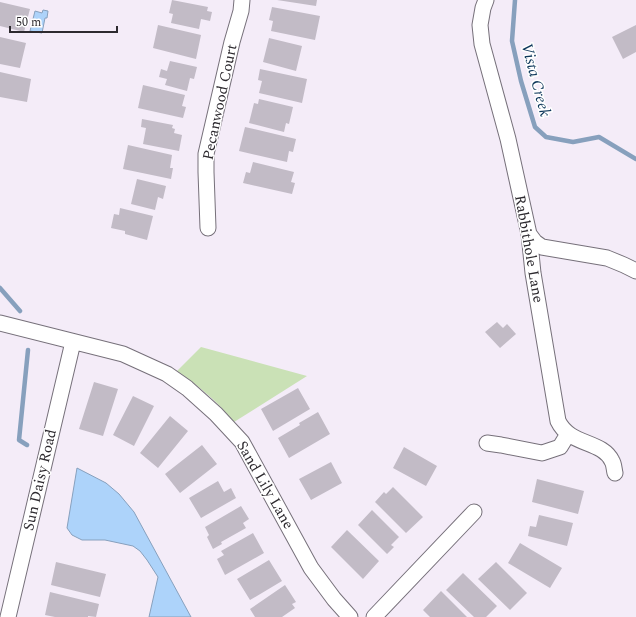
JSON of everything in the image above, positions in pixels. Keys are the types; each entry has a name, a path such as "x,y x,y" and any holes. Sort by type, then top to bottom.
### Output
{"street":[{"name":"Pecanwood Court","path":"208,228 206,154 232,42 241,11 242,0"},
{"name":"Rabbithole Lane","path":"486,0 480,25 482,44 508,140 529,234 533,273 558,421 568,434"},
{"path":"529,234 542,247 607,258 636,271"},
{"path":"533,273 542,247"},
{"name":"Sand Lily Lane","path":"0,323 123,354 167,374 187,388 216,414 242,442 312,568 334,599 350,617"},
{"name":"Sun Daisy Road","path":"8,617 72,342"},
{"path":"487,443 542,452 560,447 568,434 605,452 612,460 615,473"},
{"path":"374,617 474,512"}],"green space":[{"path":"201,347 307,376 234,422 208,395 177,371"}],"water":[{"path":"43,10 48,11 42,33 30,31 35,11 42,13"},
{"path":"77,468 106,483 119,494 134,512 191,617 149,617 158,577 140,551 133,546 105,540 82,540 72,535 67,528"}],"building":[{"path":"172,0 208,7 207,11 212,12 210,21 201,19 199,29 171,23 173,14 169,13"},
{"path":"277,0 317,0 316,6"},
{"path":"0,2 30,9 24,32 0,26"},
{"path":"272,7 320,16 315,40 271,31 273,21 269,20"},
{"path":"158,25 201,35 196,59 153,48"},
{"path":"636,25 636,52 623,59 612,37"},
{"path":"0,37 26,43 20,68 0,64"},
{"path":"269,38 302,46 296,71 263,62"},
{"path":"170,61 197,67 194,79 190,78 187,91 165,85 167,79 159,77 161,69 167,71"},
{"path":"260,69 307,79 302,103 259,93 262,81 258,80"},
{"path":"0,72 31,79 27,102 0,97"},
{"path":"143,85 185,95 182,106 186,107 183,118 138,108"},
{"path":"259,99 293,107 289,124 286,123 284,132 249,123 254,103 258,104"},
{"path":"142,119 173,125 172,128 175,129 174,133 182,135 179,151 143,144 146,128 141,127"},
{"path":"245,127 296,139 293,152 289,151 287,162 239,151"},
{"path":"128,145 172,155 170,168 173,168 171,179 123,169"},
{"path":"253,162 294,172 291,182 295,183 292,194 243,183 246,172 250,173"},
{"path":"137,179 166,186 163,199 158,197 155,210 131,204"},
{"path":"120,208 153,216 147,240 125,234 125,231 111,228 114,214 119,215"},
{"path":"497,322 503,328 507,324 516,334 500,348 485,332"},
{"path":"94,382 118,389 103,436 79,429"},
{"path":"298,388 310,409 273,431 261,409"},
{"path":"133,396 154,406 134,446 113,435"},
{"path":"318,412 330,434 289,458 278,438"},
{"path":"170,416 188,431 158,468 140,453"},
{"path":"202,445 217,464 180,493 165,474"},
{"path":"404,447 437,466 426,486 393,468"},
{"path":"331,462 342,483 311,500 299,479"},
{"path":"537,479 584,491 578,514 532,502"},
{"path":"218,481 224,492 231,488 236,498 201,518 189,498"},
{"path":"393,487 423,517 406,533 375,502 384,492 386,494"},
{"path":"241,506 249,519 243,523 246,528 221,542 222,544 213,549 207,537 209,535 205,527"},
{"path":"372,510 399,537 391,545 394,547 387,554 358,525"},
{"path":"539,515 573,523 567,546 528,536 530,526 536,527"},
{"path":"347,530 379,561 363,579 331,547"},
{"path":"253,533 264,553 225,575 217,559 224,555 221,551"},
{"path":"520,543 562,568 550,588 508,563"},
{"path":"269,560 282,581 250,600 237,579"},
{"path":"56,562 106,574 100,597 51,585"},
{"path":"496,562 527,593 510,610 478,579"},
{"path":"463,573 497,606 486,617 474,617 446,590"},
{"path":"285,585 296,602 292,604 295,608 282,617 255,617 250,609"},
{"path":"441,591 467,617 430,617 423,610"},
{"path":"50,592 99,604 96,617 55,617 45,615"}],"waterway":[{"name":"Vista Creek","path":"515,0 512,41 521,81 535,127 546,137 573,142 599,137 636,159"},
{"path":"0,288 20,311"},
{"path":"27,445 19,440 28,350"}]}
